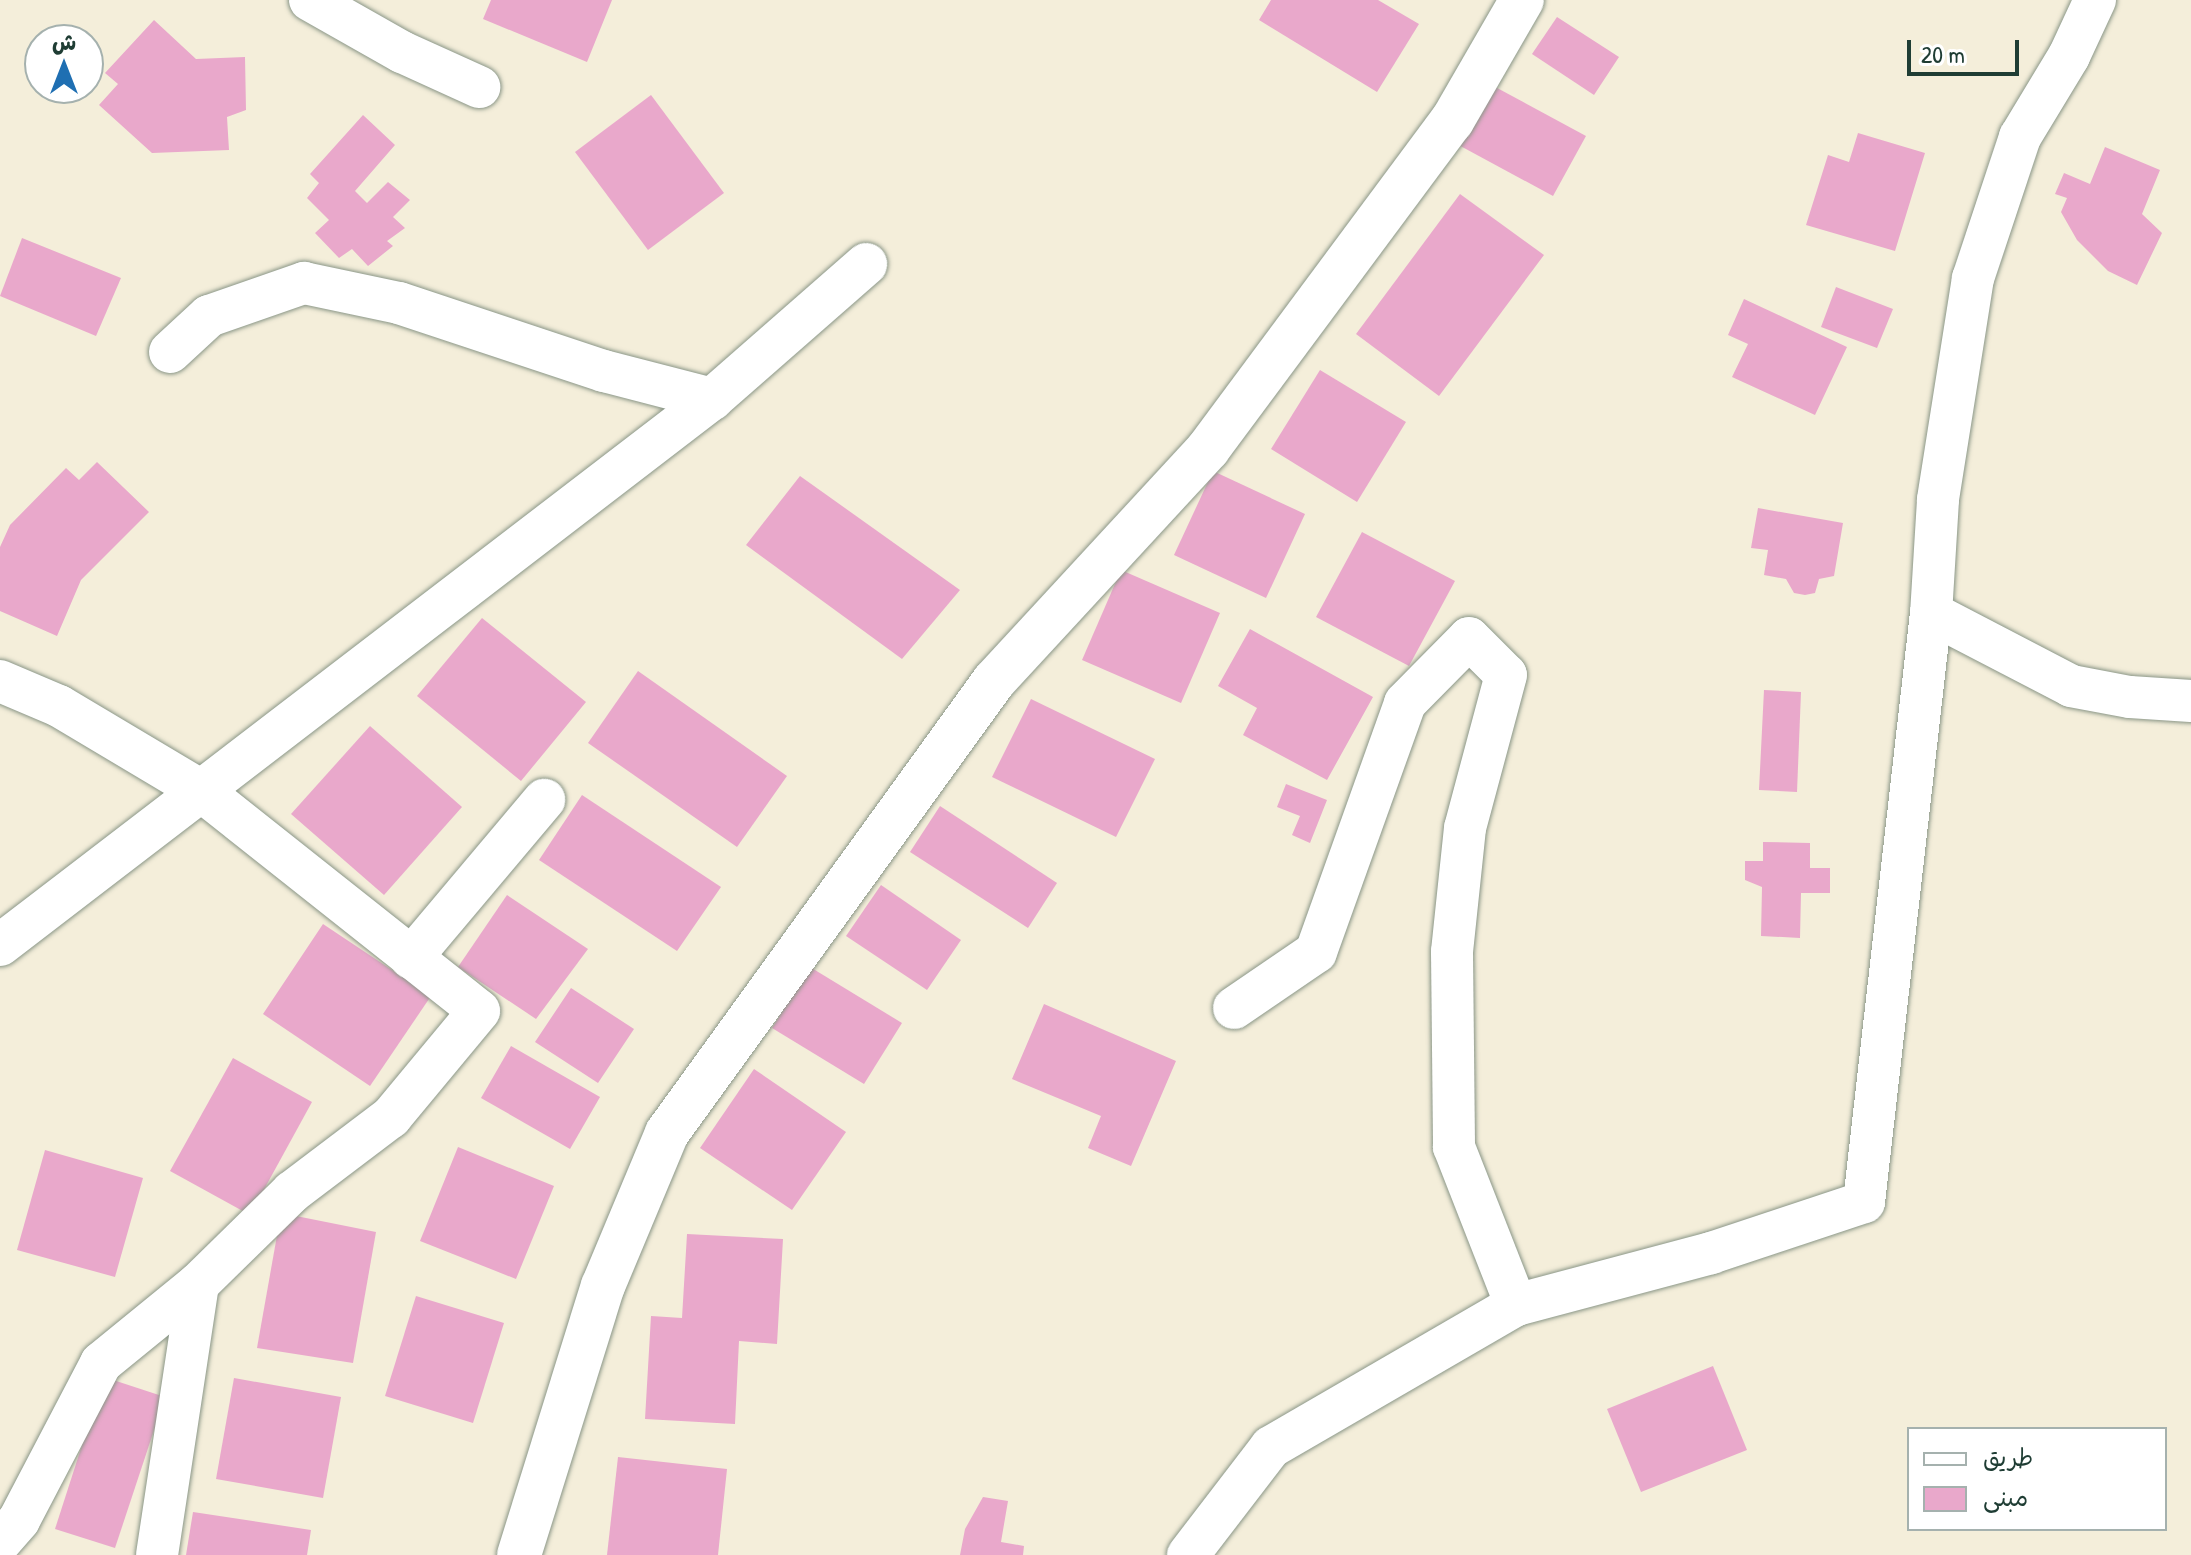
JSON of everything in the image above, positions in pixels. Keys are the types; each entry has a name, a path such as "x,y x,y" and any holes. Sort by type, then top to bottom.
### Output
{"main road":[{"path":"519,1555 603,1286 667,1133 994,681 1208,449 1452,121 1522,0"}],"street":[{"path":"310,0 402,52 479,87"},
{"path":"1188,1555 1271,1447 1516,1305 1711,1253 1864,1202 1931,613 1938,500 1973,278 2020,137 2069,56 2095,0"},
{"path":"0,945 712,399 866,264"},
{"path":"170,352 209,316 304,283 399,303 604,371 712,399"},
{"path":"1931,613 2071,686 2130,697 2191,701"},
{"path":"1234,1008 1316,952 1405,703 1469,638 1506,675 1465,828 1452,952 1454,1147 1516,1305"},
{"path":"0,681 59,706 203,792 479,1011 391,1117 292,1192 198,1284 101,1363 19,1520 0,1542"},
{"path":"411,958 544,800"},
{"path":"157,1555 198,1284"}],"building":[{"path":"491,0 612,0 587,62 483,19"},
{"path":"1271,0 1378,0 1419,24 1377,92 1259,20"},
{"path":"1557,17 1619,57 1594,95 1532,54"},
{"path":"154,20 196,59 245,57 246,110 227,117 229,150 152,153 99,105 104,104 104,99 118,84 105,73"},
{"path":"1486,82 1586,136 1553,196 1453,142"},
{"path":"651,95 724,193 648,250 575,152"},
{"path":"363,115 395,145 355,191 367,203 388,182 410,200 393,217 405,228 387,241 393,246 368,266 352,249 339,258 315,233 329,220 307,198 319,183 310,174"},
{"path":"1858,133 1925,153 1895,251 1806,225 1828,155 1849,162"},
{"path":"2105,147 2160,170 2142,214 2162,233 2137,285 2108,271 2077,240 2061,212 2067,198 2055,194 2064,173 2090,184"},
{"path":"1460,194 1544,255 1439,396 1356,334"},
{"path":"22,238 121,278 96,336 0,296"},
{"path":"1836,287 1893,309 1877,348 1821,327"},
{"path":"1744,299 1847,347 1815,415 1732,377 1748,344 1728,335"},
{"path":"1320,370 1406,422 1357,502 1271,449"},
{"path":"97,462 149,512 81,580 57,636 0,611 0,547 10,525 66,468 79,480"},
{"path":"1213,471 1305,514 1266,598 1174,555"},
{"path":"800,476 960,590 902,659 746,545"},
{"path":"1758,508 1843,523 1834,576 1819,579 1815,593 1794,593 1786,579 1764,575 1768,550 1751,548"},
{"path":"1362,532 1455,581 1409,666 1316,617"},
{"path":"1121,570 1220,613 1181,703 1082,660"},
{"path":"482,618 586,702 521,781 417,696"},
{"path":"1250,629 1373,697 1327,780 1243,735 1257,708 1218,686"},
{"path":"638,671 787,776 737,847 588,743"},
{"path":"1764,690 1801,692 1797,792 1759,790"},
{"path":"1031,699 1155,759 1116,837 992,777"},
{"path":"370,726 462,807 384,895 291,814"},
{"path":"1286,784 1327,800 1310,843 1292,835 1300,816 1277,807"},
{"path":"582,795 721,887 677,951 539,860"},
{"path":"940,806 1057,883 1028,928 910,852"},
{"path":"1763,842 1810,843 1810,868 1830,868 1830,893 1801,893 1800,938 1761,936 1762,887 1745,880 1745,861 1763,861"},
{"path":"881,885 961,940 927,990 846,936"},
{"path":"507,895 588,949 536,1019 458,967"},
{"path":"323,924 431,996 370,1086 263,1014"},
{"path":"810,967 902,1023 864,1084 772,1028"},
{"path":"571,988 634,1029 598,1083 535,1042"},
{"path":"1044,1004 1176,1061 1131,1166 1088,1148 1101,1116 1012,1079"},
{"path":"511,1046 600,1097 570,1149 481,1098"},
{"path":"233,1058 312,1102 250,1215 170,1171"},
{"path":"754,1069 846,1132 792,1210 700,1148"},
{"path":"458,1147 554,1186 516,1279 420,1241"},
{"path":"45,1150 143,1178 115,1277 17,1250"},
{"path":"281,1213 376,1232 353,1363 257,1348"},
{"path":"687,1234 783,1239 777,1344 739,1341 735,1424 645,1419 651,1316 682,1318"},
{"path":"416,1296 504,1323 473,1423 385,1396"},
{"path":"1713,1366 1747,1450 1641,1492 1607,1409"},
{"path":"104,1377 165,1397 115,1548 55,1529"},
{"path":"234,1378 341,1397 323,1498 216,1479"},
{"path":"618,1457 727,1469 718,1555 607,1555"},
{"path":"983,1497 1008,1501 1001,1542 1024,1546 1023,1555 960,1555 965,1529"},
{"path":"193,1512 311,1530 307,1555 186,1555"}]}
